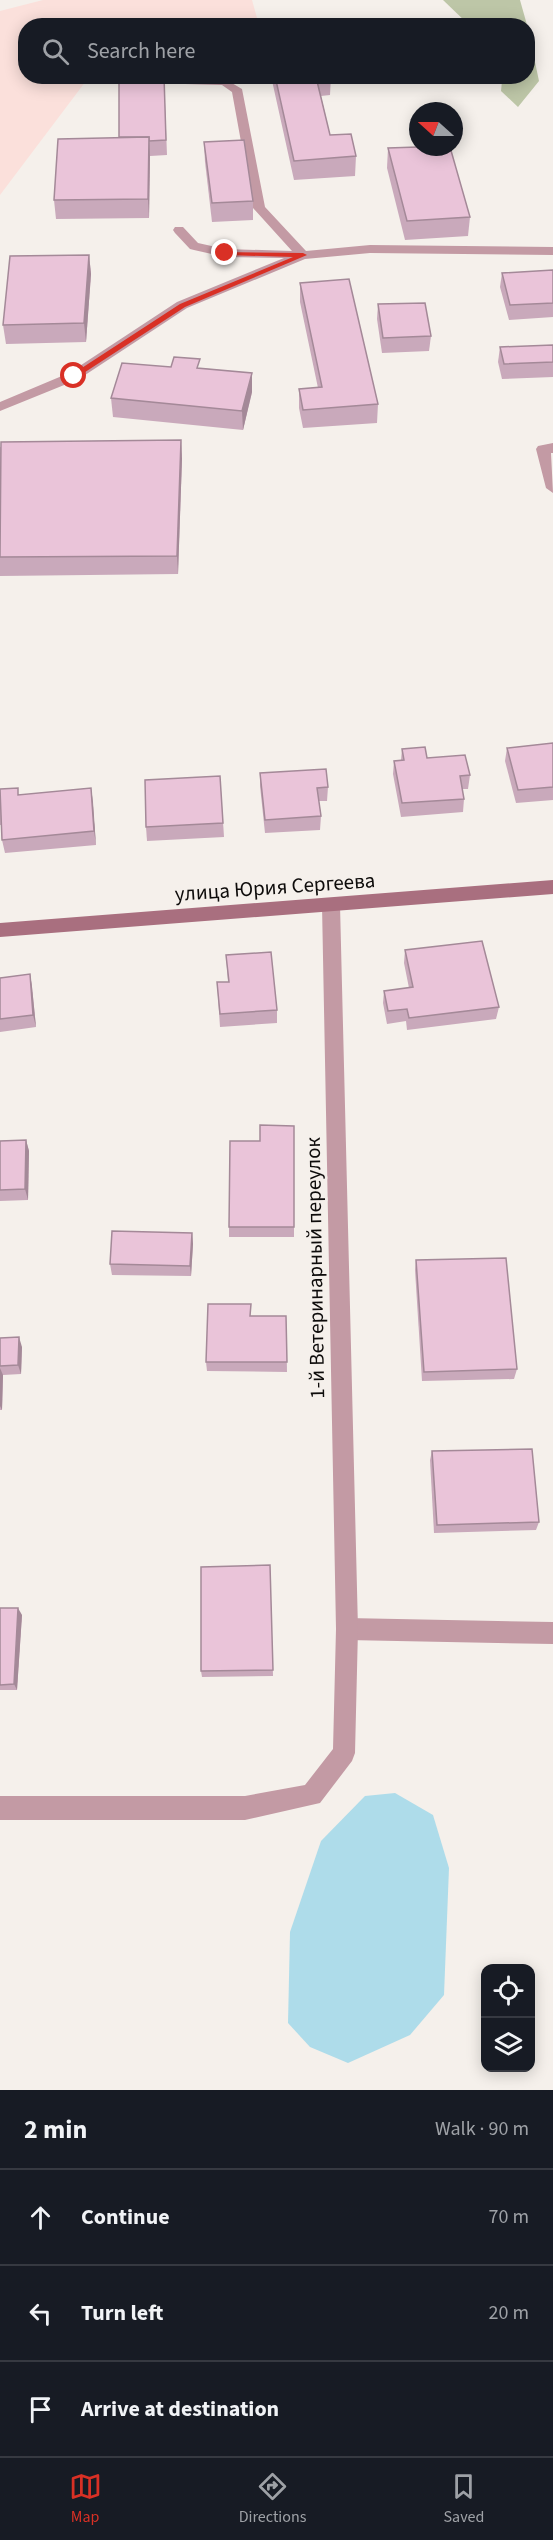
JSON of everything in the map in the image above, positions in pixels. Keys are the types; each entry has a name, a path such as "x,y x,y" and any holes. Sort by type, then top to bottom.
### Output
{"main road":[{"name":"улица Юрия Сергеева","path":"0,930 553,887"}],"street":[{"path":"228,84 238,91 259,208 303,255"},
{"path":"179,230 194,246 225,253 303,255 370,249 553,251"},
{"path":"0,407 74,376 182,305 303,255"},
{"path":"553,448 543,448 553,488"},
{"name":"1-й Ветеринарный переулок","path":"0,1808 245,1808 312,1795 344,1753 347,1629 331,905"},
{"path":"347,1629 553,1633"}],"shaded area":[{"path":"43,0 252,0 257,18 18,18 18,84 84,84 0,195 0,11"}],"green space":[{"path":"443,0 520,0 525,18 462,18"},
{"path":"535,62 539,81 518,107 501,91 502,84 535,84"}],"water":[{"path":"395,1793 433,1815 449,1868 444,1995 410,2035 348,2063 310,2047 288,2023 290,1932 321,1841 365,1796"}],"building":[{"path":"119,84 164,84 166,140 149,141 149,137 119,137"},
{"path":"277,84 318,84 330,135 351,134 356,156 294,161"},
{"path":"149,137 148,199 54,200 58,139"},
{"path":"244,140 253,201 212,203 204,142"},
{"path":"409,147 409,156 453,156 470,217 407,221 388,148"},
{"path":"89,255 84,323 3,325 10,256"},
{"path":"553,270 553,303 510,305 502,273"},
{"path":"349,279 378,404 303,410 299,389 322,387 300,283"},
{"path":"425,303 431,336 383,338 378,304"},
{"path":"553,345 553,362 504,364 500,347"},
{"path":"174,357 200,359 197,368 252,373 242,411 111,398 122,363 171,367"},
{"path":"181,440 177,556 0,557 1,442"},
{"path":"553,743 553,787 518,790 507,748"},
{"path":"425,747 427,758 465,755 470,775 460,776 464,799 402,803 394,761 404,760 402,749"},
{"path":"326,769 328,787 317,788 321,816 265,820 260,773"},
{"path":"220,776 223,823 146,827 145,780"},
{"path":"18,788 18,795 91,788 94,831 2,840 0,789"},
{"path":"482,941 499,1007 409,1018 407,1009 388,1011 384,991 413,987 405,950"},
{"path":"271,952 277,1010 220,1014 217,982 229,982 226,955"},
{"path":"30,974 33,1015 0,1019 0,978"},
{"path":"260,1125 294,1126 294,1227 229,1227 230,1141 260,1141"},
{"path":"26,1140 25,1189 0,1190 0,1141"},
{"path":"112,1231 192,1233 190,1266 110,1264"},
{"path":"506,1258 517,1369 424,1372 416,1260"},
{"path":"208,1304 251,1304 250,1316 286,1316 287,1362 206,1362"},
{"path":"19,1337 18,1365 0,1366 0,1338"},
{"path":"532,1449 539,1522 437,1525 432,1451"},
{"path":"270,1565 273,1670 201,1671 201,1567"},
{"path":"0,1608 18,1608 14,1684 0,1685"}],"route":[{"path":"74,376 182,305 303,255 225,253"}]}
